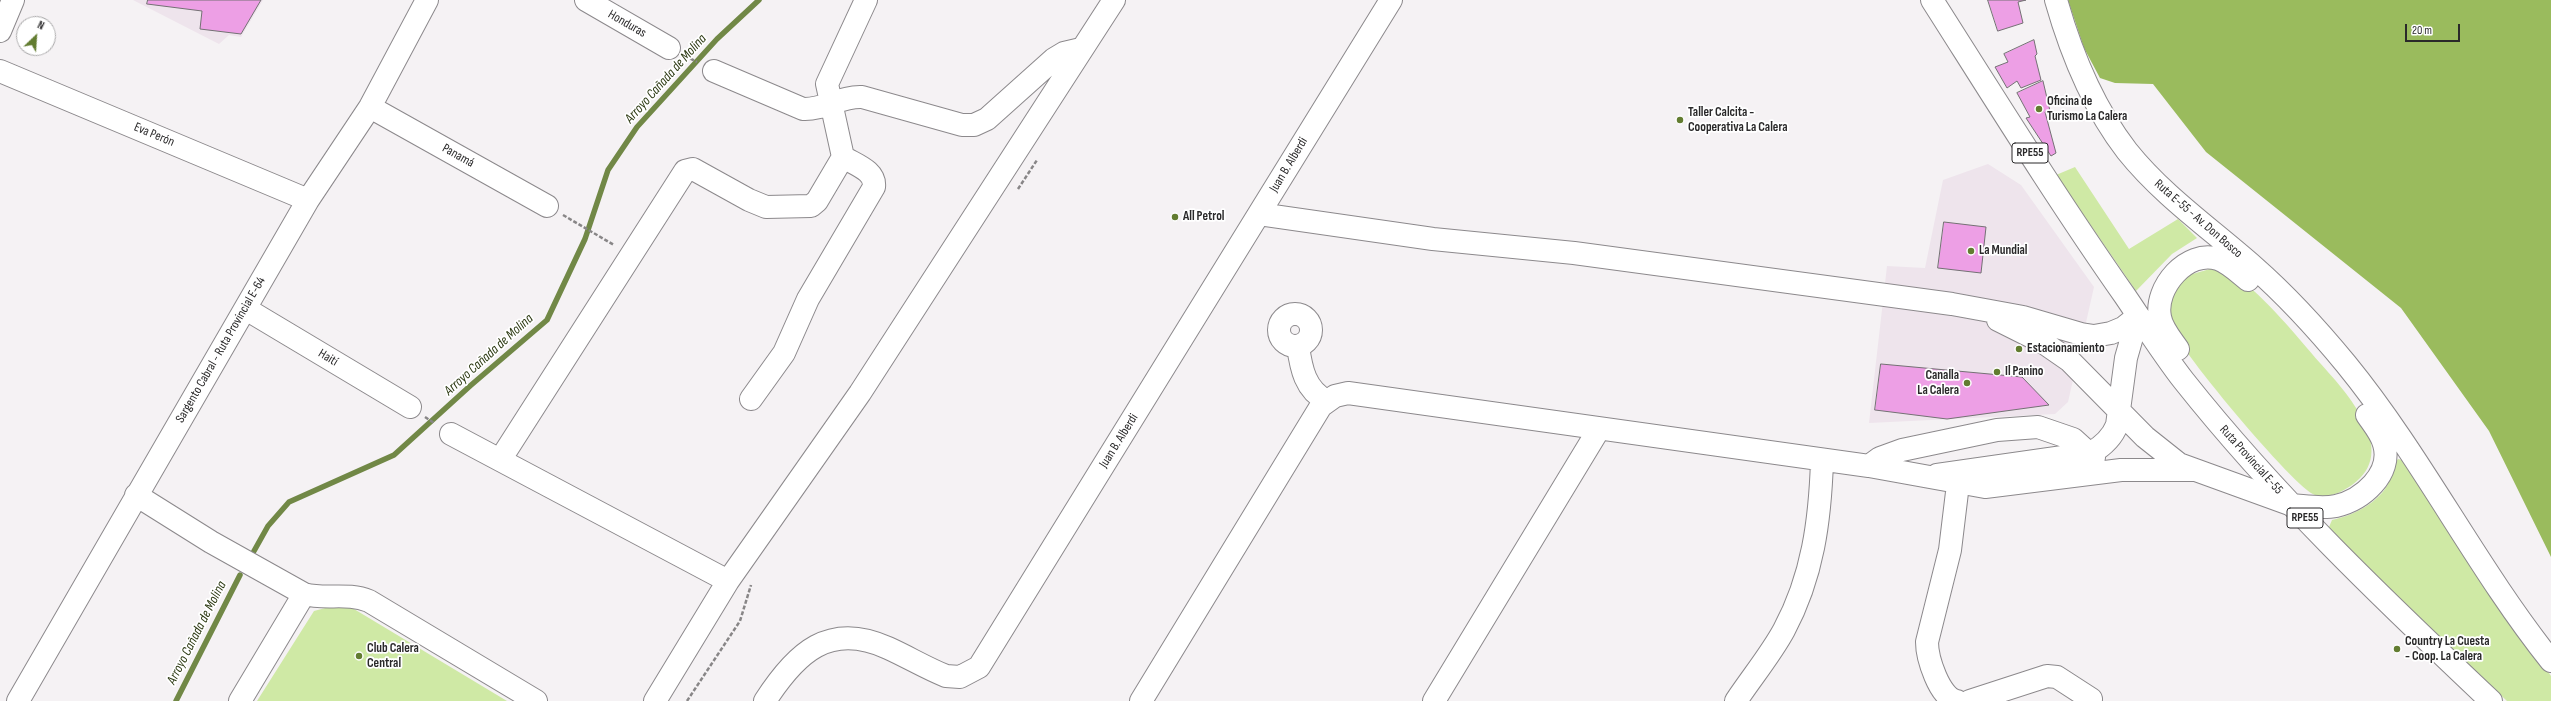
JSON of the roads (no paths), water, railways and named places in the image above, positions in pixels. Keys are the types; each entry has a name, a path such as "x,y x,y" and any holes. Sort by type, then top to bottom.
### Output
{"street":[{"path":"0,31 13,0"},
{"name":"Sargento Cabral - Ruta Provincial E-64","path":"18,701 308,200 370,106 427,0"},
{"name":"Honduras","path":"586,0 669,48"},
{"path":"500,460 632,256 680,175 685,171 693,169 749,200 766,207 811,206 817,201 843,157 827,84 866,0"},
{"path":"655,701 728,581 860,393 1114,0"},
{"name":"Juan B. Alberdi","path":"765,701 779,680 806,652 821,643 838,638 872,641 946,676 960,677 979,667 1391,0"},
{"name":"RPE55","path":"1932,0 2062,204 2135,310"},
{"name":"Ruta E-55 - Av. Don Bosco","path":"2056,0 2071,47 2093,96 2128,151 2182,207 2279,291"},
{"path":"714,71 803,109 811,109 831,104 849,97 862,97 962,125 974,125 987,119 1054,59 1064,53 1081,49"},
{"name":"Eva Perón","path":"0,71 308,200"},
{"name":"Panamá","path":"370,106 553,210"},
{"path":"752,399 784,353 808,299 874,187 874,180 871,174 843,157"},
{"path":"1259,214 1433,239 1574,253 1952,304 1977,310 2023,317 2070,332 2094,336 2123,328 2135,310 2152,293 2189,263 2209,258 2227,264 2252,284 2279,291 2348,366 2413,455 2507,602 2551,660"},
{"path":"2172,276 2161,299 2160,318 2180,351 2183,380"},
{"name":"Haití","path":"246,309 410,408"},
{"path":"1977,310 2056,352 2086,376 2119,411 2166,455 2195,470 2292,505 2327,507 2348,501 2367,490 2382,471 2386,452 2384,444 2354,397 2348,366"},
{"path":"1926,476 2091,453 2101,448 2113,433 2119,411 2126,358 2135,310"},
{"name":"Ruta Provincial E-55","path":"2135,310 2183,380 2220,425 2292,505 2399,613 2491,701"},
{"path":"1298,346 1301,366 1308,385 1318,396 1327,400"},
{"path":"1141,701 1321,406 1327,400 1348,393 1822,461 1870,466 1926,476 1958,484 1985,487 2103,472 2129,470 2195,470"},
{"path":"1870,466 1880,458 1902,450 1997,430 2038,427 2073,439 2091,453 2103,472"},
{"path":"1434,701 1600,429"},
{"path":"451,434 728,581"},
{"path":"1736,701 1784,631 1806,580 1815,549 1820,511 1822,461"},
{"path":"1958,484 1950,550 1927,642 1927,654 1932,670 1946,694 1959,701 2047,676 2056,677 2091,699"},
{"path":"136,495 211,542 304,594 316,597 347,595 369,601 536,701"},
{"path":"240,701 304,594"}],"waterway":[{"name":"Arroyo Cañada de Molina","path":"254,551 268,526 289,502 394,455 470,386 547,320 585,239 608,170 637,127 717,39 759,0"},
{"name":"Arroyo Cañada de Molina","path":"176,701 240,575"}],"place":[{"name":"Oficina de Turismo La Calera","path":"2039,109"},
{"name":"Taller Calcita - Cooperativa La Calera","path":"1680,120"},
{"name":"All Petrol","path":"1175,217"},
{"name":"La Mundial","path":"1971,251"},
{"name":"Estacionamiento","path":"2019,349"},
{"name":"Il Panino","path":"1997,372"},
{"name":"Canalla La Calera","path":"1967,383"},
{"name":"Country La Cuesta - Coop. La Calera","path":"2397,649"},
{"name":"Club Calera Central","path":"359,656"}]}
